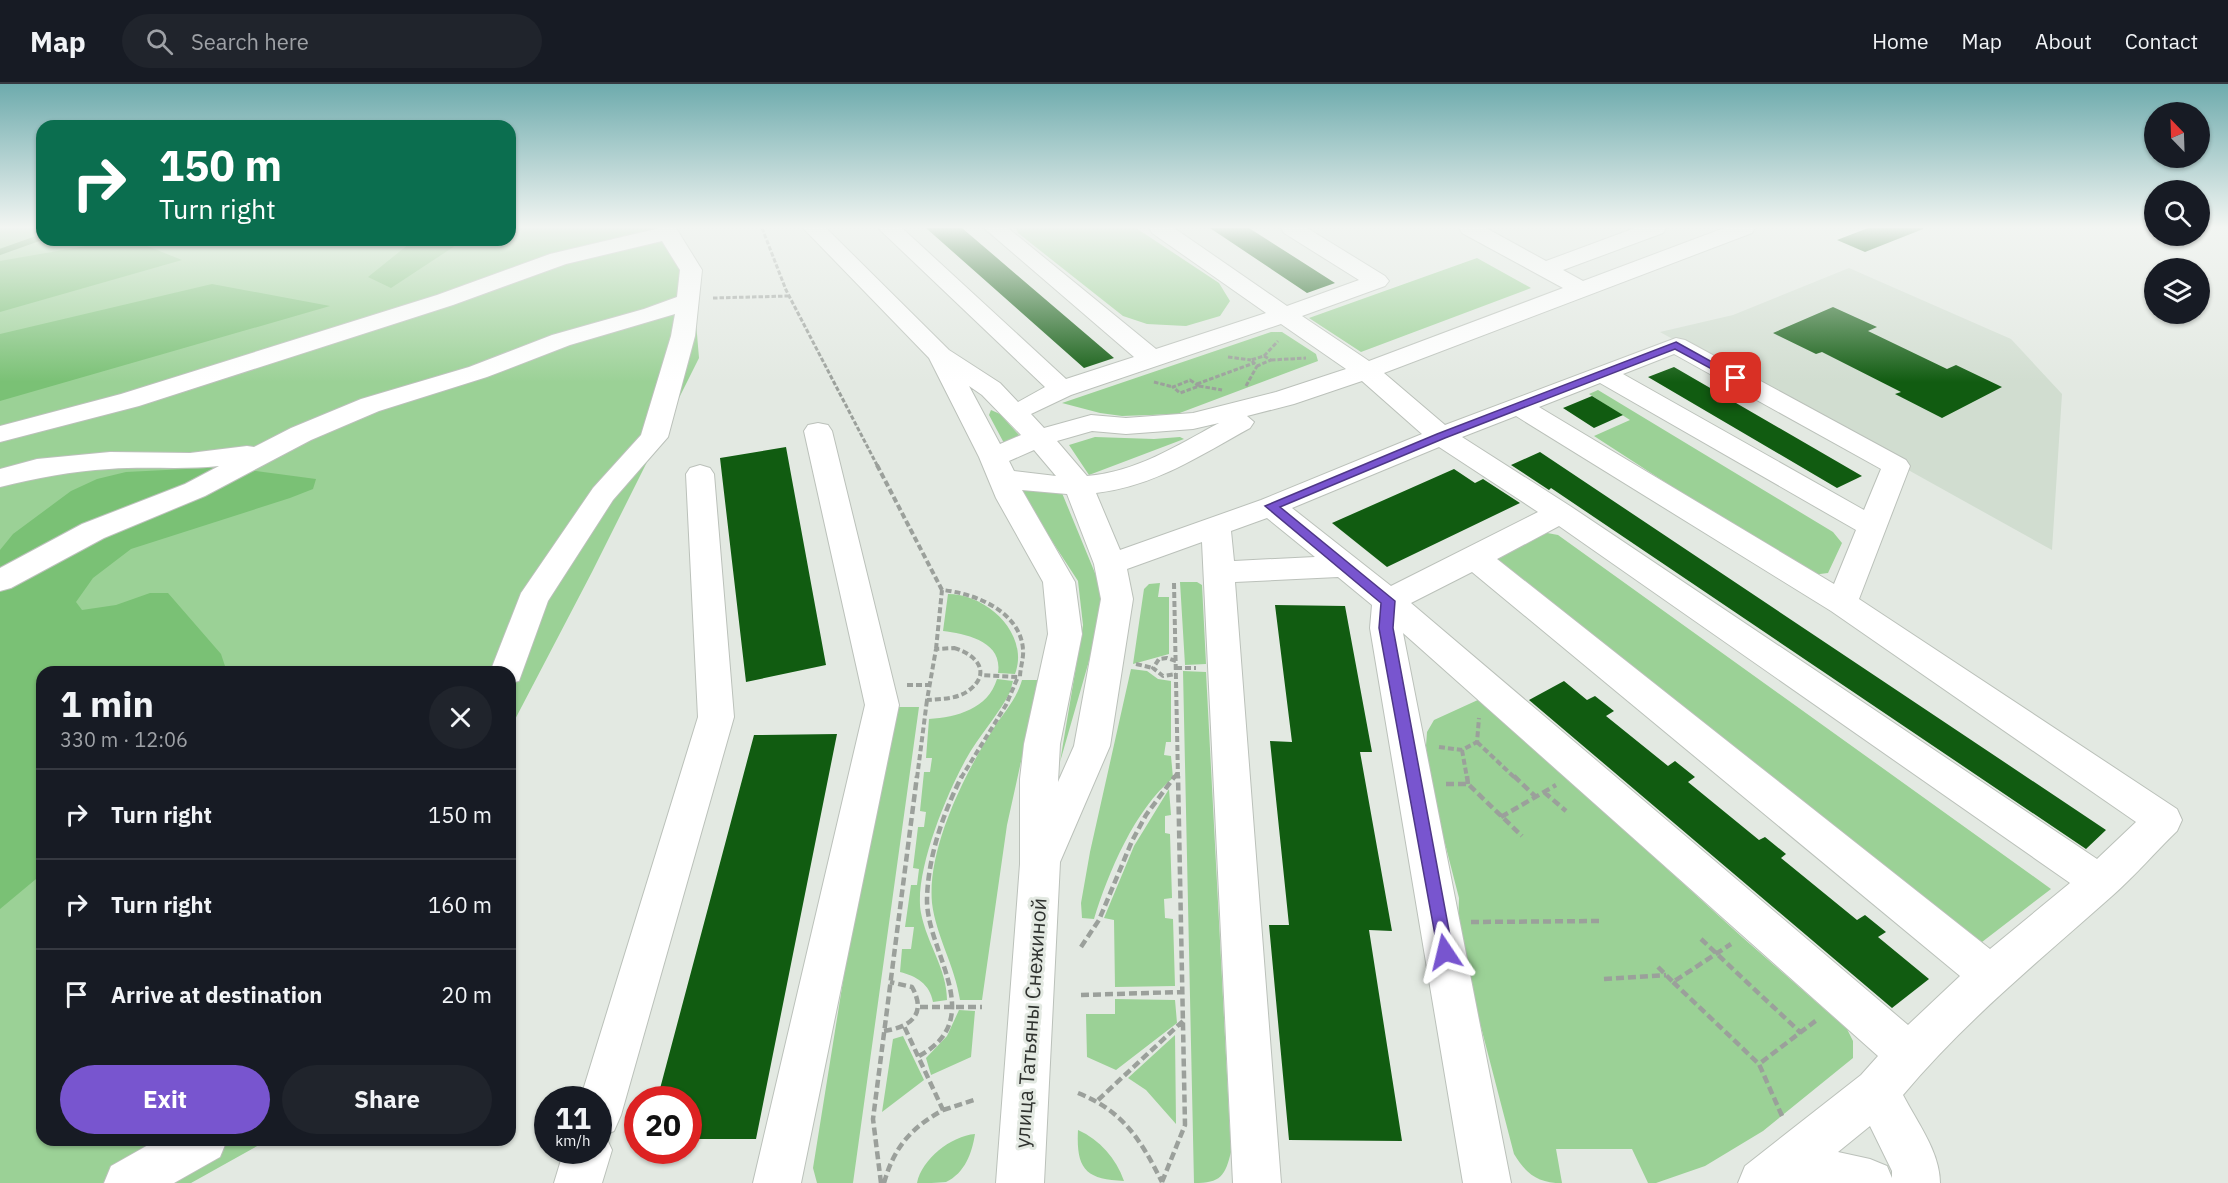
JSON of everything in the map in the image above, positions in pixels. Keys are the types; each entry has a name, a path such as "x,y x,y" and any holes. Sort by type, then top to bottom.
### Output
{"street":[{"path":"0,434 141,396 445,300 502,279"},
{"path":"509,666 532,601 570,540 603,494 654,437 683,336 690,279"},
{"path":"865,279 940,355 991,389 1028,407 1091,423 1126,426 1193,421 1285,398 1366,371 1611,279"},
{"path":"944,279 1062,389"},
{"path":"1051,279 1149,370"},
{"path":"1223,279 1282,327 1366,371 1441,436 1560,513 2100,882"},
{"path":"1028,407 1062,389 1149,370 1282,327 1377,281 1374,279"},
{"path":"1564,279 1583,290"},
{"path":"0,581 93,531 195,490 301,434 370,405 478,372 561,340 653,314 689,301"},
{"path":"1110,564 1271,506 1441,436 1676,345 1896,465 1842,603"},
{"name":"улица Татьяны Снежиной","path":"940,355 997,468 1059,582 1065,634 1042,744 1039,779 1040,864 1020,1183"},
{"path":"1603,374 1872,528"},
{"name":"улица Татьяны Снежиной","path":"991,389 1039,438 1078,484 1110,564 1117,599 1092,746 1040,864"},
{"path":"997,468 1042,485 1116,481 1151,469 1285,398"},
{"path":"1518,406 1842,603 2163,820 2100,882 1990,975 1909,1053 1877,1091 1775,1174"},
{"path":"997,468 1039,438 1091,423"},
{"path":"777,1183 882,705 818,431"},
{"path":"0,478 37,468 110,460 190,461 272,450"},
{"path":"607,1086 716,717 700,474"},
{"path":"1271,506 1388,601 1909,1053"},
{"path":"1388,601 1560,513"},
{"path":"1216,526 1257,1183"},
{"path":"1475,558 1990,975"},
{"path":"1218,572 1346,566"},
{"path":"1388,601 1386,628 1486,1183"},
{"path":"1877,1091 1916,1169 1916,1183"},
{"path":"128,1183 193,1146"},
{"path":"578,1183 584,1164"},
{"path":"1775,1174 1870,1183"}],"path":[{"path":"783,279 942,590 873,1119 882,1183"},
{"path":"689,301 731,296 790,296"},
{"path":"1256,364 1251,360 1264,356 1282,327"},
{"path":"1264,356 1271,360"},
{"path":"1149,370 1180,393 1256,364 1271,360 1306,358"},
{"path":"1244,389 1256,364"},
{"path":"1173,387 1190,380 1198,385 1226,391"},
{"path":"1078,1093 1098,1100 1127,1123 1162,1182 1185,1125 1174,583"},
{"path":"919,1056 929,1051 944,1034 953,1005 951,979 934,936 927,900 930,874 941,828 957,785 978,747 1008,705 1024,657 1024,648 1013,624 996,609 975,596 953,590 942,590"},
{"path":"927,700 957,698 975,686 981,675 978,662 972,655 951,648 936,649"},
{"path":"1153,668 1159,659 1167,658 1176,661"},
{"path":"1133,663 1153,668 1156,673 1163,676 1176,671 1206,668"},
{"path":"981,675 1018,677"},
{"path":"1477,742 1479,709"},
{"path":"1434,747 1462,750 1477,742"},
{"path":"1477,742 1536,797"},
{"path":"1462,750 1468,784 1522,836"},
{"path":"1081,946 1099,920 1132,841 1146,815 1178,772"},
{"path":"1439,784 1468,784"},
{"path":"1501,817 1557,784"},
{"path":"1544,792 1566,811"},
{"path":"1459,922 1600,921"},
{"path":"1701,939 1801,1033"},
{"path":"1673,982 1732,944"},
{"path":"1658,968 1759,1064 1782,1116"},
{"path":"1604,979 1666,975"},
{"path":"884,1031 904,1026 914,1018 920,1007 919,997 912,987 890,982"},
{"path":"1081,995 1182,993"},
{"path":"920,1007 953,1005 982,1007"},
{"path":"1759,1064 1827,1012"},
{"path":"1098,1100 1183,1021"},
{"path":"904,1026 943,1110"},
{"path":"882,1183 889,1160 905,1137 924,1120 943,1110 977,1099"}],"shaded area":[{"path":"1821,279 1875,279 2011,339 2062,394 2052,550 1660,332 1733,315"}],"green space":[{"path":"0,279 692,279 699,358 516,718 516,666 36,666 36,1146 257,1146 191,1183 0,1183"},
{"path":"0,279 114,279 0,312"},
{"path":"373,279 404,279 391,288"},
{"path":"1077,279 1213,279 1219,283 1230,301 1220,316 1186,326 1147,324 1123,316"},
{"path":"1417,279 1515,279 1531,288 1361,352 1309,318"},
{"path":"212,284 330,306 0,401 0,334"},
{"path":"1271,332 1282,332 1316,354 1318,361 1177,414 1122,416 1062,403"},
{"path":"1598,390 1833,532 1842,543 1828,573 1812,575 1802,571 1594,436 1630,420 1589,394"},
{"path":"991,410 1000,414 1019,435 1005,445 989,415"},
{"path":"1095,437 1154,439 1180,437 1184,439 1089,475 1069,445"},
{"path":"226,467 316,479 313,489 290,498 131,549 93,578 76,602 82,610 116,605 150,593 168,593 221,654 225,666 36,666 36,879 0,909 0,550 13,534 71,491 97,479 126,472"},
{"path":"1018,489 1062,493 1102,590 1101,619 1060,762 1083,625 1078,581"},
{"path":"1542,532 1558,535 2051,889 1982,942 1688,717 1497,564 1497,554"},
{"path":"1180,582 1197,582 1202,585 1206,664 1185,665"},
{"path":"1160,583 1158,597 1169,597 1169,654 1133,664 1144,589 1149,584"},
{"path":"948,594 977,601 1002,619 1011,631 1016,645 1018,659 1015,674 998,673 995,653 981,641 962,634 943,631"},
{"path":"1131,669 1147,671 1158,679 1171,681 1171,742 1166,742 1164,755 1171,756 1173,778 1159,791 1124,843 1094,919 1082,918 1081,903 1090,852"},
{"path":"1183,671 1206,672 1231,1152 1224,1172 1216,1180 1203,1183 1194,1183"},
{"path":"997,679 1013,681 1010,692 963,764 935,829 922,875 921,913 944,978 947,1000 933,1002 929,990 921,982 900,972 902,949 911,949 914,927 905,927 911,885 917,885 919,869 913,868 918,827 924,827 926,812 920,811 924,772 930,772 932,758 926,758 929,719 960,713 979,704 987,698"},
{"path":"1022,680 1039,680 1007,825 982,1000 960,1000 958,987 934,915 932,882 935,860 941,836 959,791 981,749 1013,701"},
{"path":"1480,699 1847,1029 1853,1041 1853,1058 1763,1131 1705,1166 1656,1183 1648,1183 1632,1149 1556,1149 1562,1183 1554,1183 1539,1179 1528,1172 1514,1154 1462,954 1458,928 1459,898 1430,785 1426,746 1427,732 1434,720"},
{"path":"887,707 919,707 853,1183 817,1183 813,1168"},
{"path":"1169,789 1171,815 1165,816 1165,833 1170,834 1172,898 1164,899 1165,918 1173,919 1175,986 1115,987 1114,920 1104,918 1134,846"},
{"path":"1115,999 1175,1000 1177,1023 1116,1070 1087,1057 1086,1014 1115,1014"},
{"path":"959,1010 975,1011 971,1057 931,1075 926,1058 947,1036"},
{"path":"1175,1035 1176,1124 1146,1090 1128,1078"},
{"path":"903,1036 924,1080 882,1112 893,1039"},
{"path":"1078,1130 1100,1144 1117,1165 1124,1181 1100,1178 1086,1169 1081,1163 1079,1154"},
{"path":"975,1134 972,1148 963,1168 953,1178 946,1182 917,1183 931,1157 939,1150 957,1139"}],"building":[{"path":"984,279 1022,279 1114,358 1084,368"},
{"path":"1287,279 1329,279 1335,283 1307,293"},
{"path":"1833,307 1877,327 1868,331 1947,369 1956,365 2002,387 1942,418 1895,394 1901,392 1822,352 1816,354 1773,333"},
{"path":"1674,367 1862,476 1837,488 1648,377"},
{"path":"1592,396 1623,415 1594,428 1563,408"},
{"path":"786,447 826,665 746,682 720,458"},
{"path":"1540,452 2106,830 2086,849 1551,488 1549,490 1511,465"},
{"path":"1454,469 1475,483 1483,479 1520,503 1387,567 1332,523"},
{"path":"1275,605 1345,606 1372,752 1360,752 1392,931 1369,930 1402,1141 1289,1140 1269,925 1289,925 1270,741 1292,742"},
{"path":"1564,681 1587,700 1595,696 1614,711 1606,716 1668,766 1675,761 1695,777 1688,782 1759,840 1765,837 1786,854 1781,858 1857,920 1865,915 1886,932 1878,937 1929,979 1892,1008 1529,700"},
{"path":"837,734 756,1139 702,1139 702,1086 661,1086 754,735"}],"route":[{"path":"1445,952 1386,628 1388,601 1271,506 1441,436 1676,345 1736,378"}]}
